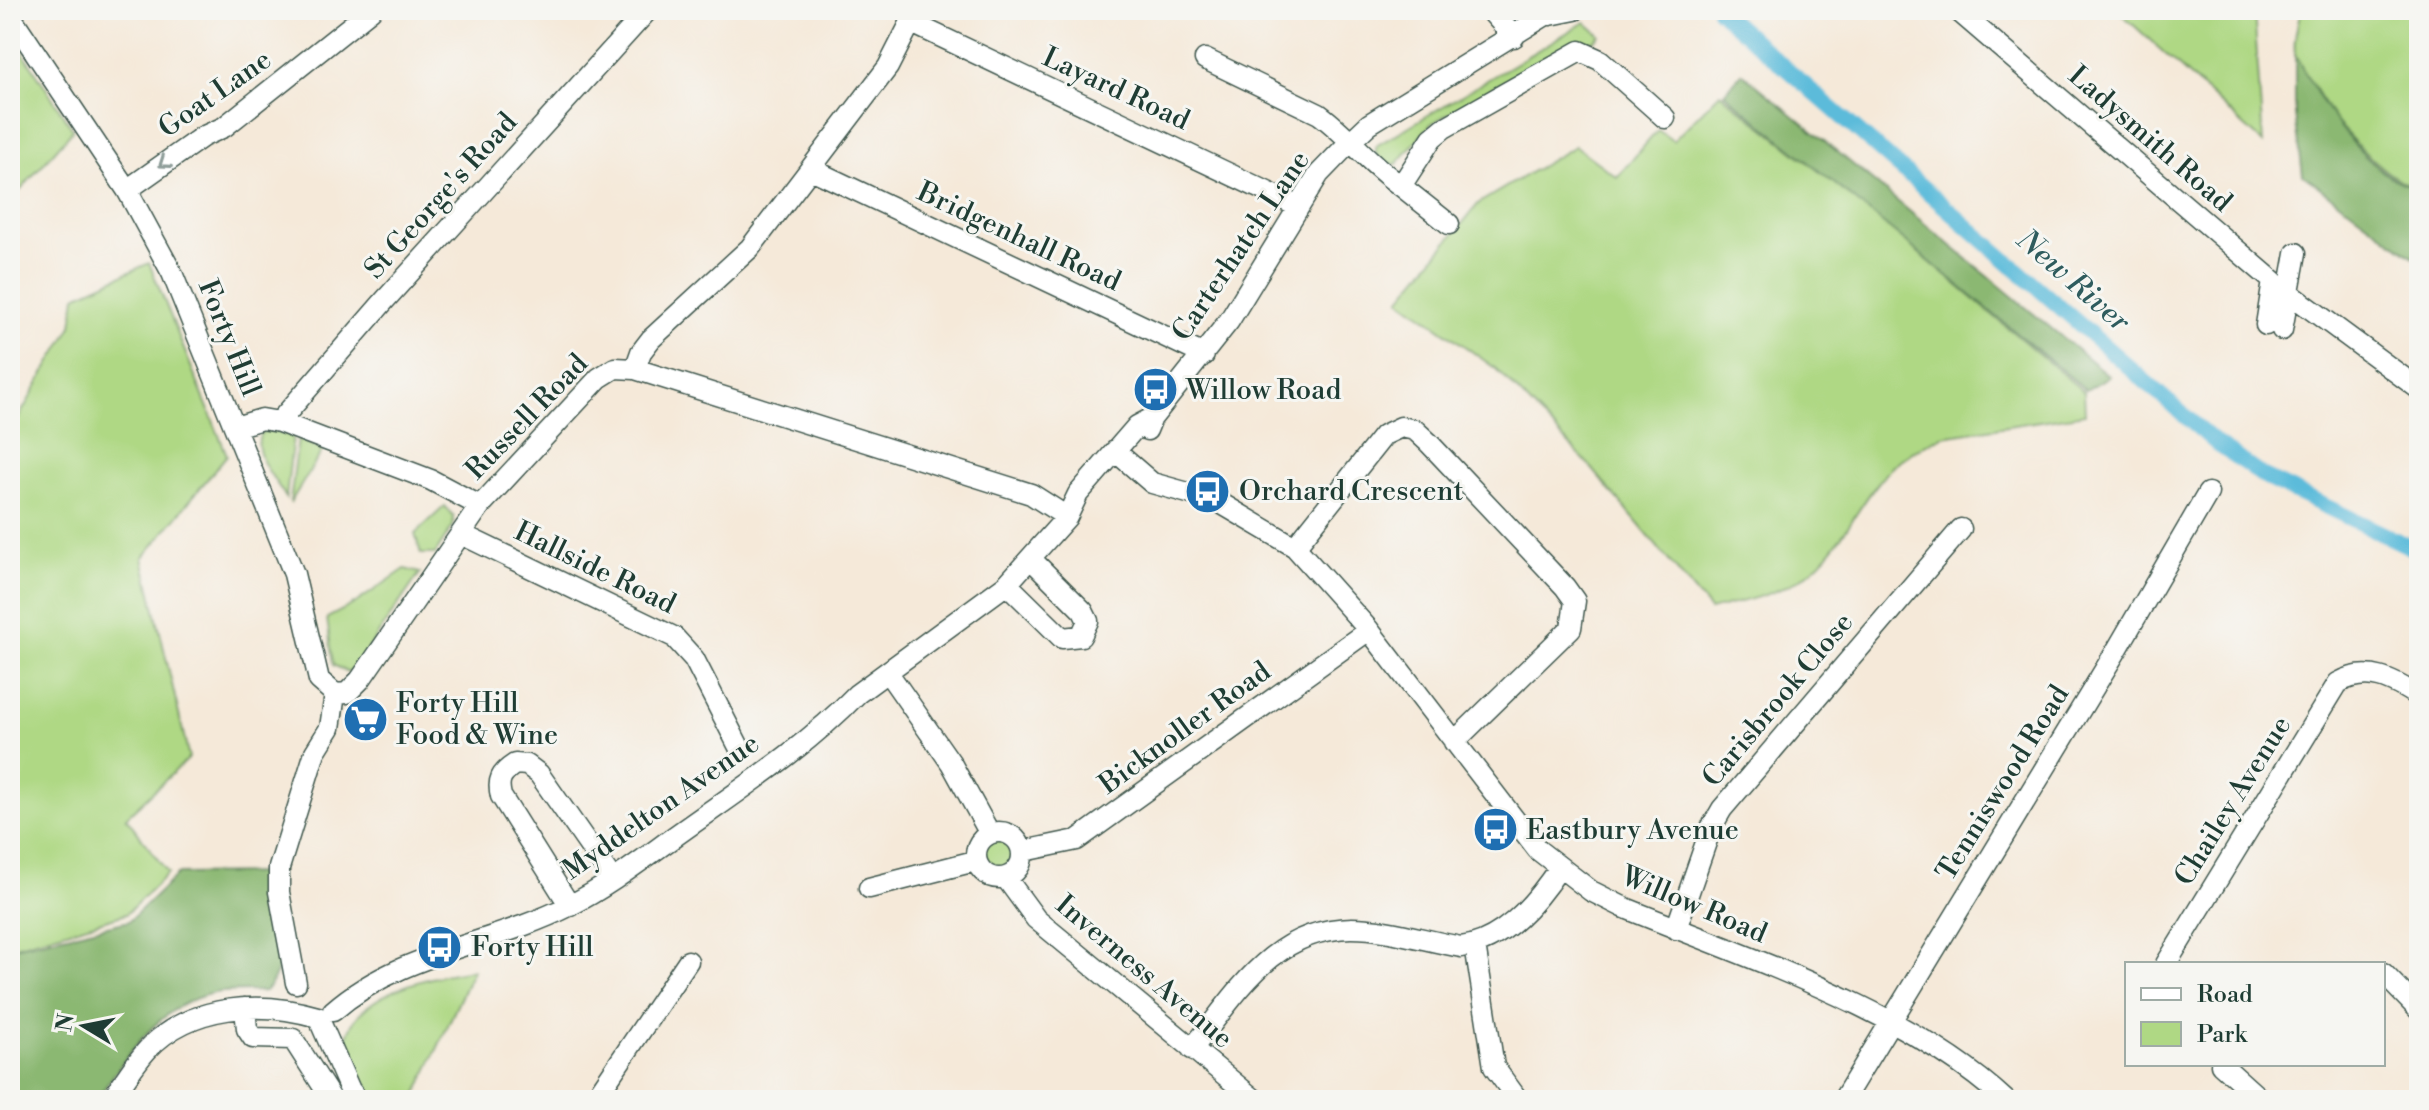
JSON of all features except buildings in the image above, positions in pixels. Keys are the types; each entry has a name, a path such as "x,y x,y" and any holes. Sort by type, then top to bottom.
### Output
{"street":[{"name":"Goat Lane","path":"127,190 202,137 224,127 371,10"},
{"name":"St George's Road","path":"279,422 648,10"},
{"path":"1490,10 1514,37"},
{"name":"Carterhatch Lane","path":"1069,514 1078,494 1147,431 1152,418 1204,355 1254,284 1297,206 1319,174 1349,143 1369,124 1552,12 1575,10"},
{"name":"Ladysmith Road","path":"1957,10 2273,281 2274,328 2289,293"},
{"name":"Forty Hill","path":"10,15 127,190 172,273 294,574 319,680 335,694"},
{"name":"Russell Road","path":"335,694 347,693 360,680 480,506 599,378 615,368 635,369 641,352 651,339 750,248 888,67 914,16"},
{"name":"Layard Road","path":"914,16 1297,206"},
{"path":"1401,186 1432,138 1444,128 1580,51 1600,60 1665,118"},
{"path":"1205,59 1319,114 1349,143 1449,224"},
{"name":"Bridgenhall Road","path":"811,169 1204,355"},
{"path":"2296,253 2289,293 2419,389"},
{"path":"635,369 1031,494 1069,514"},
{"path":"235,427 262,419 279,422 431,480 480,506"},
{"path":"1295,547 1384,435 1401,427 1415,430 1428,442 1565,587 1575,601 1571,628 1454,742"},
{"name":"Willow Road","path":"1120,455 1152,483 1217,501 1295,547 1369,630 1519,828 1559,868 1591,891 1824,990 1891,1024 1951,1058 2005,1100"},
{"name":"Tenniswood Road","path":"1843,1100 2208,493"},
{"name":"Myddelton Avenue","path":"325,1020 367,985 396,968 474,944 570,906 613,880 751,781 840,712 857,694 1007,584 1069,514"},
{"name":"Carisbrook Close","path":"1676,929 1711,828 1722,809 1961,529"},
{"name":"Hallside Road","path":"461,534 674,637 694,659 739,747"},
{"path":"1007,584 1062,638 1081,636 1088,621 1083,611 1031,559"},
{"name":"Bicknoller Road","path":"1024,851 1077,840 1369,630"},
{"name":"Myddelton Avenue","path":"840,712 860,706 931,651 942,634"},
{"name":"Chailey Avenue","path":"2167,962 2338,683 2355,673 2401,686 2419,697"},
{"path":"893,680 951,763 989,832"},
{"path":"296,983 279,892 279,868 315,752 330,728 335,694"},
{"path":"570,906 501,796 498,783 503,772 515,764 527,765 539,774 613,880"},
{"path":"989,832 1002,833 1024,851 1014,874 1006,878"},
{"path":"869,888 975,861 989,832"},
{"name":"Inverness Avenue","path":"975,861 998,878 1006,878 1036,919 1255,1100"},
{"path":"1192,1049 1255,971 1281,947 1309,935 1353,928 1461,947 1475,945 1524,914 1559,868"},
{"path":"1475,945 1494,1067 1518,1100"},
{"path":"594,1100 688,961"},
{"path":"2385,975 2419,1010"},
{"path":"111,1100 147,1051 176,1026 217,1011 270,1007 325,1020 331,1051 358,1100"},
{"path":"245,1008 247,1029 253,1038 293,1039 332,1100"},
{"path":"2223,1066 2261,1100"}],"green space":[{"path":"2117,10 2254,10 2263,143"},
{"path":"2301,10 2419,10 2419,188 2403,182 2365,153 2312,89 2295,53"},
{"path":"1585,22 1600,35 1593,42 1571,42 1431,124 1397,164 1386,164 1376,154 1376,146"},
{"path":"10,32 73,130 10,202"},
{"path":"2295,55 2330,113 2363,154 2400,182 2419,188 2419,261 2303,175 2295,115"},
{"path":"1742,73 2109,376 2086,390 1724,93"},
{"path":"1720,93 1867,209 2084,392 2085,414 1943,436 1922,446 1891,468 1869,494 1831,551 1807,574 1772,592 1710,610 1590,466 1496,369 1400,299 1479,203 1575,146 1617,177 1658,130 1673,141"},
{"path":"149,263 227,455 143,558 189,758 126,817 168,873 126,914 11,947 10,432 72,326 76,296"},
{"path":"268,430 293,436 286,498 259,450 261,433"},
{"path":"298,439 323,450 290,503"},
{"path":"445,506 454,517 453,526 435,554 421,554 415,534"},
{"path":"405,569 420,573 355,668 348,672 333,665 327,618 354,604"},
{"path":"999,839 1011,843 1015,855 1011,867 999,871 987,867 983,855 987,843"},
{"path":"272,873 271,906 278,966 274,979 265,991 214,993 176,1009 146,1034 96,1100 10,1100 10,948 129,921 178,874"},
{"path":"473,970 414,1100 364,1100 350,1073 345,1048 351,1027 364,1010 383,996 405,986"}],"waterway":[{"name":"New River","path":"1719,10 2217,444 2266,478 2419,551"}],"place":[{"name":"Willow Road","path":"1155,390"},
{"name":"Orchard Crescent","path":"1208,491"},
{"name":"Forty Hill Food & Wine","path":"365,719"},
{"name":"Eastbury Avenue","path":"1495,830"},
{"name":"Forty Hill","path":"440,947"}]}
